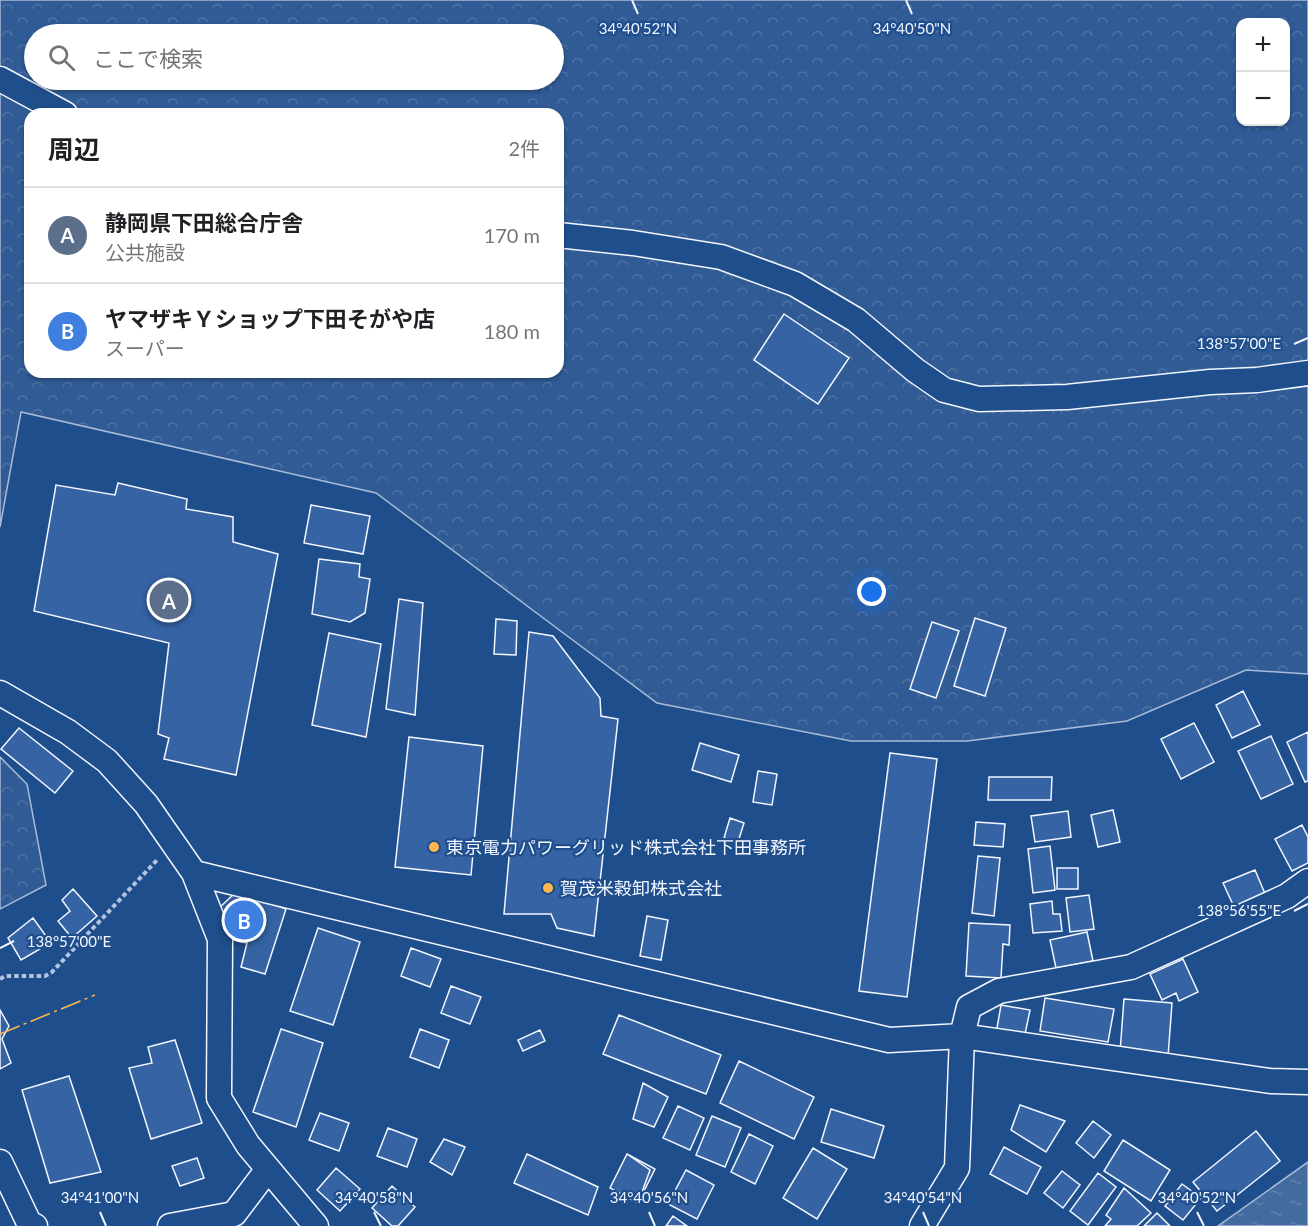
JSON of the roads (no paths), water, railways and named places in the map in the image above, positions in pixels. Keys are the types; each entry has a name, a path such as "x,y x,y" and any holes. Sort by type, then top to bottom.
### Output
{"street":[{"path":"0,79 54,108"},
{"path":"564,236 633,243 721,257 795,284 856,320 915,370 944,390 979,399 1067,397 1210,382 1257,380 1308,373"},
{"path":"0,693 68,732 107,761 146,804 194,873 220,939 219,1098 248,1145 316,1226"},
{"path":"194,873 889,1040 962,1036 1270,1082 1308,1082"},
{"path":"922,1226 957,1168 962,1036 969,1007 999,991 1131,967 1287,896 1308,881"},
{"path":"0,1162 29,1223 35,1226"},
{"path":"170,1226 234,1214 268,1169"}],"water":[{"path":"1308,1162 1308,1226 1218,1226"}],"place":[{"name":"静岡県下田総合庁舎","path":"169,600"},
{"name":"東京電力パワーグリッド株式会社下田事務所","path":"434,847"},
{"name":"賀茂米穀卸株式会社","path":"548,888"},
{"name":"ヤマザキＹショップ下田そがや店","path":"244,920"}]}
